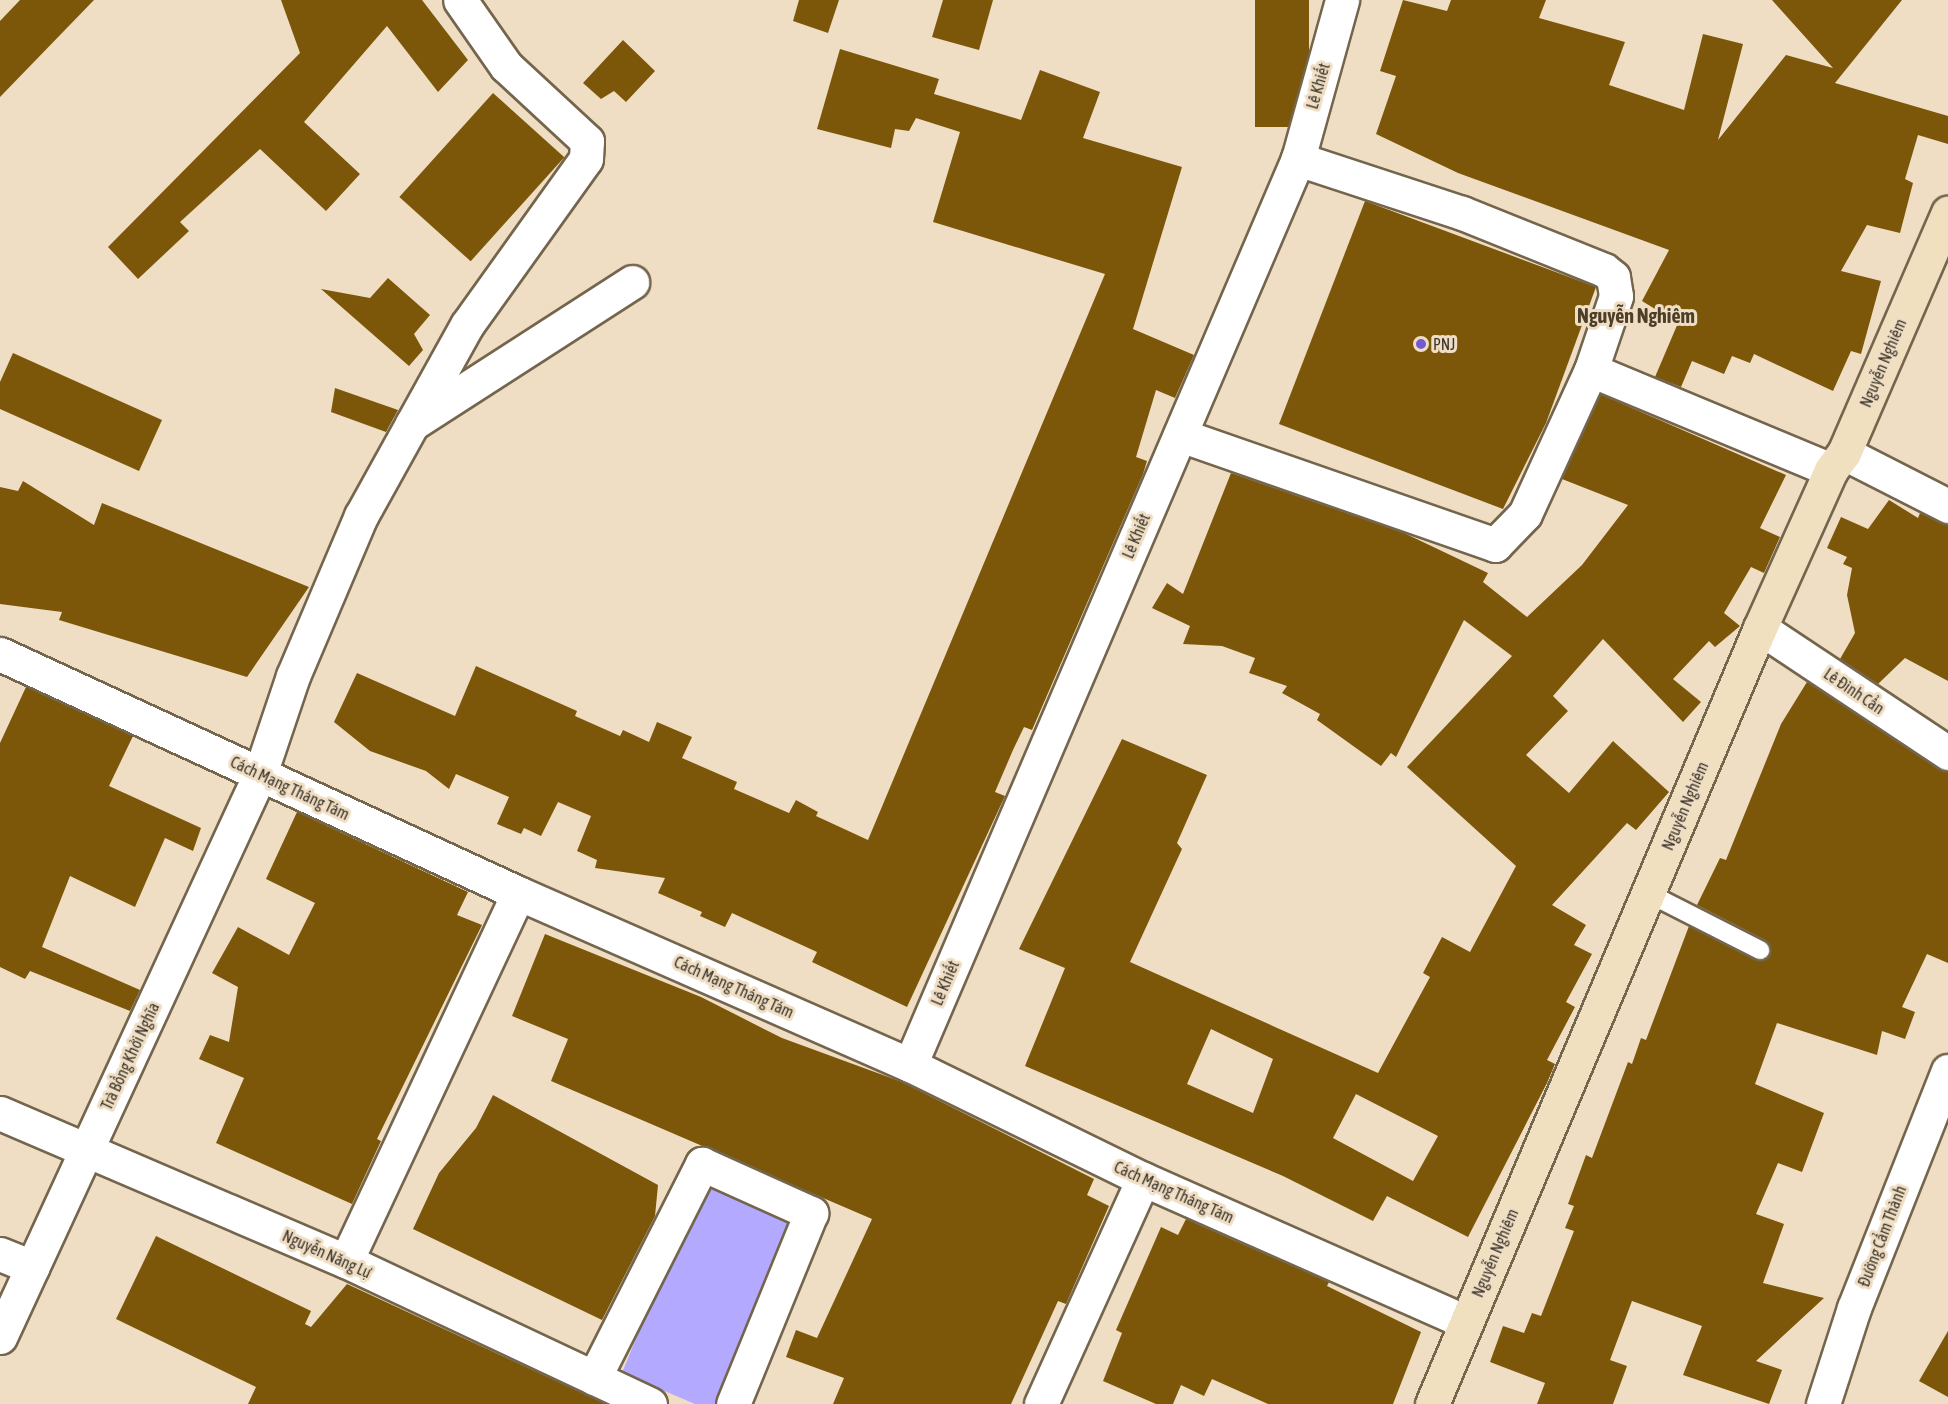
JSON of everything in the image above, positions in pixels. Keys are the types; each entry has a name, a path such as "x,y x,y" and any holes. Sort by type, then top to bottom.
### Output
{"street":[{"name":"Trà Bồng Khởi Nghĩa","path":"0,1337 260,774 293,676 361,516 407,427 466,325 589,149 588,141 506,66 460,0"},
{"name":"Lê Khiết","path":"910,1065 1298,159 1342,0"},
{"path":"1180,435 1495,545 1516,530 1530,506 1591,369 1616,296 1613,278 1604,270 1462,213 1298,159"},
{"name":"Nguyễn Nghiêm","path":"1432,1404 1760,628 1948,213"},
{"path":"407,427 632,282"},
{"path":"1591,369 1948,506"},
{"name":"Lê Đình Cẩn","path":"1760,628 1948,753"},
{"name":"Cách Mạng Tháng Tám","path":"0,654 518,893 910,1065 1143,1179 1466,1322"},
{"path":"346,1261 518,893"},
{"name":"Đường Cẩm Thành","path":"1824,1404 1854,1308 1948,1071"},
{"name":"Nguyễn Năng Lự","path":"0,1113 346,1261 650,1404"},
{"path":"594,1378 702,1164 811,1213 733,1404"},
{"path":"1041,1404 1143,1179"},
{"path":"0,1254 33,1267"}],"lane":[{"path":"1648,894 1760,950"}],"shaded area":[{"path":"705,1168 825,1224 743,1404 695,1404 622,1373"}],"building":[{"path":"20,0 94,0 0,97 0,21"},
{"path":"281,0 422,0 468,60 438,92 387,26 304,122 360,174 326,211 260,149 180,222 189,231 138,279 108,247 300,53"},
{"path":"799,0 839,0 828,33 793,21"},
{"path":"943,0 993,0 979,50 932,37"},
{"path":"1255,0 1309,0 1309,127 1255,127"},
{"path":"1403,0 1447,11 1451,0 1546,0 1539,18 1625,42 1609,85 1684,110 1703,34 1743,44 1718,140 1786,55 1833,68 1772,0 1902,0 1835,83 1948,116 1948,144 1918,135 1905,179 1913,183 1900,233 1867,225 1841,271 1881,281 1861,354 1851,351 1833,391 1754,354 1750,363 1732,356 1724,374 1692,361 1681,387 1655,377 1678,323 1642,301 1669,250 1458,173 1376,134 1396,76 1380,71"},
{"path":"623,40 655,71 626,102 614,91 601,99 583,83"},
{"path":"840,49 939,79 934,94 1021,120 1040,70 1100,92 1083,138 1182,167 1133,329 1194,355 1175,398 1156,390 1136,457 1147,461 1143,474 1032,730 1024,727 1013,750 995,792 1005,796 907,1007 812,962 817,952 732,913 725,927 700,916 702,912 658,893 665,878 595,868 597,860 577,851 591,816 558,802 541,836 524,828 521,834 497,824 509,797 456,774 449,789 426,771 370,751 334,722 357,673 455,716 476,666 577,711 575,716 620,736 623,730 649,742 657,722 692,737 682,758 737,782 734,789 789,813 796,800 818,812 816,816 868,840 1105,274 933,222 960,132 916,118 909,131 895,129 891,148 817,129"},
{"path":"493,93 564,157 471,261 399,197"},
{"path":"1365,201 1596,287 1546,423 1503,509 1279,424"},
{"path":"388,278 430,315 414,334 423,350 409,366 321,289 370,298"},
{"path":"13,353 162,420 139,471 0,409 0,382"},
{"path":"335,388 398,410 386,432 331,412"},
{"path":"1600,394 1786,475 1760,528 1780,537 1764,573 1751,567 1724,613 1740,626 1715,647 1709,641 1673,679 1701,702 1683,722 1603,639 1553,696 1568,711 1526,755 1569,793 1613,741 1669,792 1636,830 1627,823 1552,905 1586,925 1574,945 1592,954 1566,1002 1575,1007 1547,1060 1555,1064 1547,1083 1468,1237 1387,1196 1373,1221 1283,1176 1025,1066 1065,968 1019,949 1122,739 1207,775 1177,843 1182,849 1130,962 1378,1073 1430,977 1423,973 1442,937 1470,952 1516,866 1407,767 1512,656 1464,620 1396,757 1391,753 1381,766 1317,720 1320,714 1282,693 1287,686 1249,673 1255,658 1222,646 1183,644 1190,626 1152,608 1167,583 1183,594 1231,473 1404,533 1488,573 1483,582 1527,617 1582,565 1628,505 1562,479","holes":["1211,1029 1273,1059 1253,1113 1187,1084","1356,1094 1438,1136 1413,1181 1333,1138"]},
{"path":"23,481 94,525 102,503 309,587 247,677 59,620 62,612 0,604 0,487 18,491"},
{"path":"1889,500 1918,518 1920,513 1948,525 1948,681 1905,658 1878,684 1840,659 1855,633 1847,595 1852,568 1843,564 1847,557 1827,548 1841,517 1868,529"},
{"path":"1807,682 1948,772 1948,963 1927,954 1902,1007 1915,1012 1905,1039 1882,1031 1877,1055 1777,1023 1755,1084 1824,1113 1802,1172 1778,1163 1756,1214 1784,1224 1763,1283 1824,1298 1756,1361 1782,1370 1769,1404 1683,1375 1702,1326 1632,1301 1610,1360 1627,1366 1613,1404 1537,1404 1545,1383 1490,1362 1503,1326 1524,1333 1532,1313 1541,1316 1574,1231 1565,1228 1574,1206 1568,1204 1586,1155 1592,1158 1628,1062 1632,1064 1641,1038 1646,1040 1689,926 1755,960 1770,955 1765,940 1697,905 1720,858 1726,860 1781,724"},
{"path":"26,687 133,736 109,786 201,828 193,851 165,838 135,907 70,876 42,947 140,990 130,1011 30,971 25,979 0,967 0,743"},
{"path":"297,812 468,892 457,915 482,925 377,1139 381,1141 352,1204 216,1143 244,1078 199,1059 210,1035 229,1042 238,987 212,973 238,927 289,955 315,903 266,879"},
{"path":"545,934 701,997 782,1038 902,1082 1094,1179 1087,1195 1109,1206 1066,1304 1058,1301 1011,1404 833,1404 844,1378 786,1357 796,1330 817,1338 872,1219 551,1081 568,1039 512,1016"},
{"path":"493,1095 658,1185 655,1216 602,1320 413,1229 439,1173 476,1128"},
{"path":"1186,1219 1329,1282 1327,1286 1421,1332 1393,1404 1268,1404 1212,1379 1204,1396 1181,1385 1173,1404 1156,1404 1103,1381 1122,1333 1116,1330 1161,1227 1178,1235"},
{"path":"156,1236 311,1311 305,1324 311,1327 347,1284 606,1404 248,1404 256,1387 116,1319"},
{"path":"1948,1331 1948,1397 1919,1381"}],"place":[{"name":"PNJ","path":"1421,344"}],"district":[{"name":"Nguyễn Nghiêm","path":"1636,315"}]}
